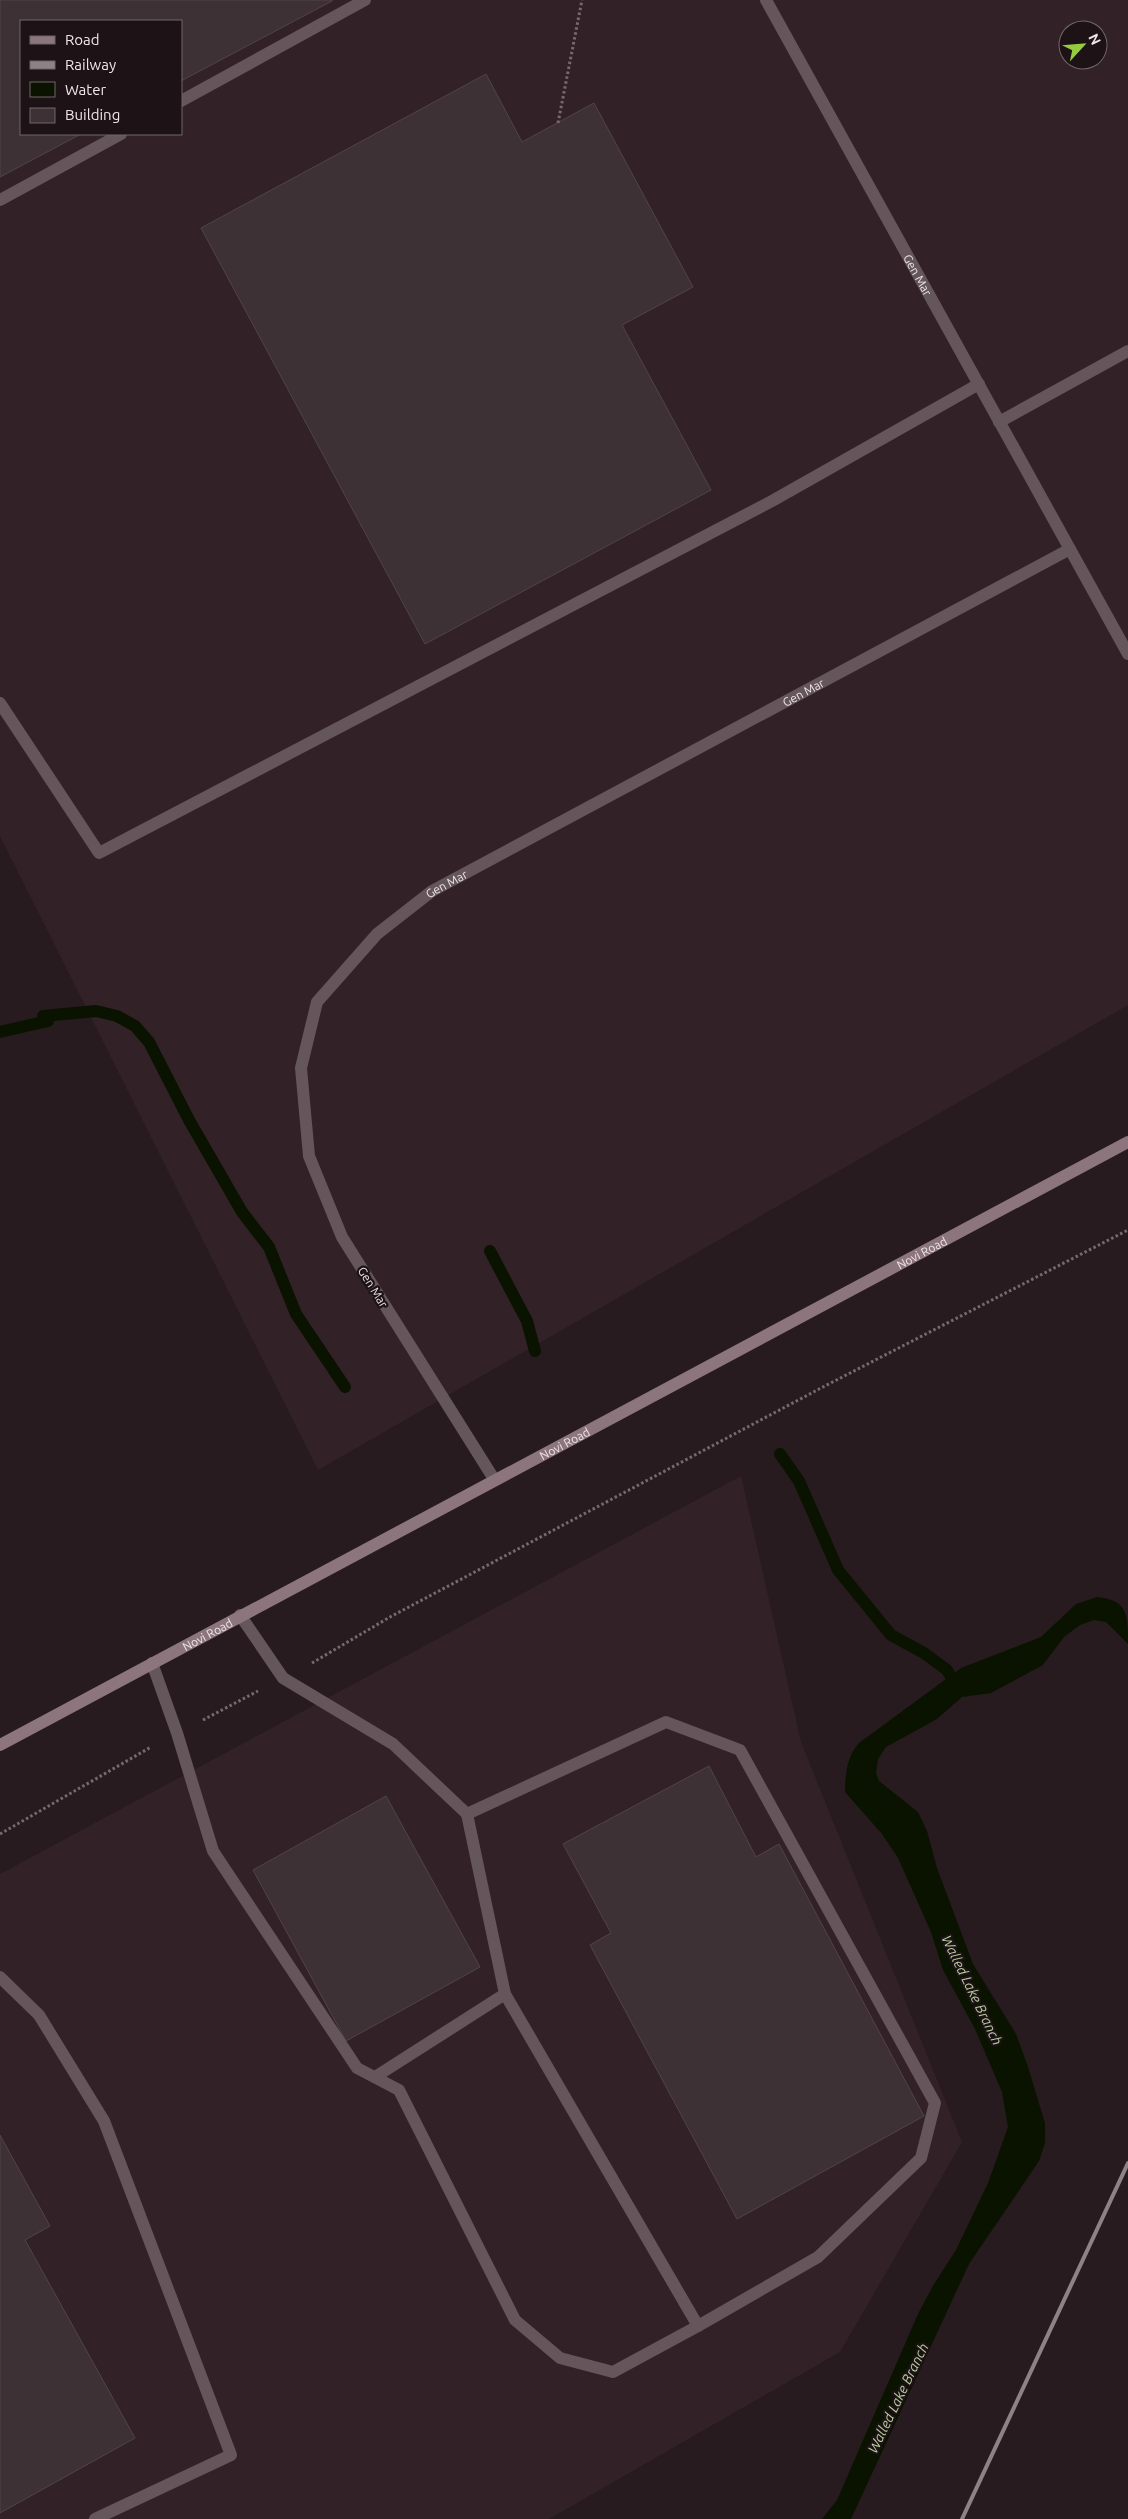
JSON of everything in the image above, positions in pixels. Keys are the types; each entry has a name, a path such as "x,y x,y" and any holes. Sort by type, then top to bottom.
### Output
{"main road":[{"name":"Novi Road","path":"0,1745 494,1479 1128,1142"}],"street":[{"path":"182,100 364,0"},
{"name":"Gen Mar","path":"766,0 1128,654"},
{"path":"0,200 119,135"},
{"path":"999,422 1128,351"},
{"path":"0,703 99,853 772,501 979,384"},
{"name":"Gen Mar","path":"494,1479 342,1237 309,1156 301,1068 317,1002 377,934 432,891 1070,549"},
{"path":"240,1615 283,1678 393,1744 467,1814 505,1994 698,2326"},
{"path":"152,1663 177,1733 213,1851 357,2068 400,2090 515,2320 560,2358 614,2372 818,2257 921,2158 935,2103 740,1750 666,1722 467,1814"},
{"path":"0,1977 39,2016 104,2121 231,2455 95,2519"},
{"path":"375,2077 505,1994"}],"path":[{"path":"558,123 582,0"},
{"path":"0,1834 177,1733 335,1651 390,1617 820,1388 1128,1230"}],"shaded area":[{"path":"0,0 1128,0 1128,1005 318,1470 0,836"},
{"path":"741,1476 801,1742 962,2142 840,2352 549,2519 0,2519 0,1874"}],"water":[{"name":"Walled Lake Branch","path":"1097,1597 1115,1601 1124,1610 1128,1624 1128,1644 1106,1622 1094,1620 1080,1625 1064,1637 1043,1665 991,1693 962,1697 937,1719 886,1747 878,1759 876,1773 879,1781 918,1812 927,1831 937,1868 973,1964 1016,2034 1045,2123 1045,2143 1039,2161 969,2264 851,2519 822,2519 837,2500 918,2314 934,2284 956,2250 988,2183 1008,2127 1002,2092 975,2029 943,1970 931,1932 898,1858 882,1834 845,1792 849,1760 859,1743 961,1668 1041,1637 1076,1604"}],"building":[{"path":"0,0 332,0 182,80 182,20 20,20 20,135 79,135 0,177"},
{"path":"486,74 522,142 594,103 693,287 622,325 711,490 425,644 201,228"},
{"path":"709,1766 756,1857 779,1844 924,2116 737,2219 590,1945 611,1933 563,1844"},
{"path":"386,1796 480,1967 346,2041 253,1870"},
{"path":"0,2135 50,2226 25,2240 135,2438 0,2513"}],"waterway":[{"path":"0,1032 48,1021 43,1016 96,1011 117,1016 135,1026 149,1042 189,1120 242,1212 269,1247 296,1314 345,1387"},
{"path":"490,1251 527,1321 535,1351"},
{"path":"780,1454 799,1481 838,1570 891,1635 924,1653 947,1670 958,1689"}],"railway":[{"path":"962,2519 1128,2163"}]}
